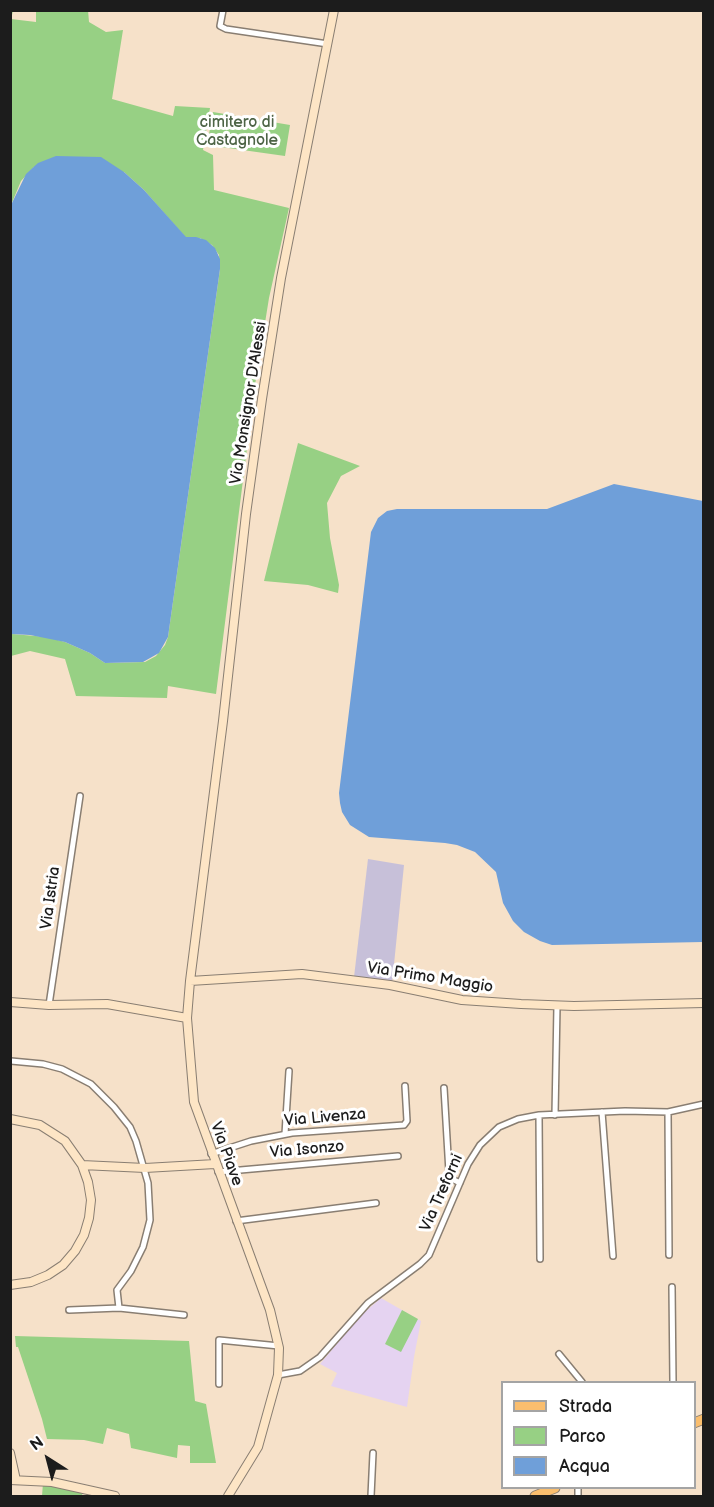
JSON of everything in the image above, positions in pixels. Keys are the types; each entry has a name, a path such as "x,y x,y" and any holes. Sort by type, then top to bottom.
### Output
{"main road":[{"name":"Via Monsignor D'Alessi","path":"213,803 246,514 262,399 281,278 334,10"},
{"name":"Via Piave","path":"213,803 187,1018 194,1102 216,1168 270,1310 279,1346 279,1375 258,1447 228,1497"},
{"name":"Via Primo Maggio","path":"190,981 302,974 390,985 462,1000 557,1006 704,1003"},
{"path":"10,1002 49,1005 107,1004 187,1018"},
{"path":"10,1119 40,1125 53,1132 75,1152 88,1182 90,1209 84,1235 75,1251 63,1264 48,1275 31,1282 10,1285"},
{"path":"82,1165 216,1168"},
{"path":"10,1453 13,1480 52,1482 87,1493 115,1497"},
{"path":"535,1497 553,1489"}],"street":[{"path":"223,10 220,26 226,29 327,45"},
{"name":"Via Istria","path":"49,1005 80,796"},
{"path":"555,1115 557,1006"},
{"path":"10,1061 43,1064 62,1069 91,1084 130,1127 145,1168 150,1220 143,1247 131,1271 117,1290 119,1308"},
{"path":"285,1134 289,1071"},
{"name":"Via Livenza","path":"211,1154 251,1141 285,1134 404,1125 407,1121 405,1086"},
{"path":"444,1088 449,1173 452,1179 460,1183"},
{"name":"Via Treforni","path":"279,1375 300,1371 320,1357 368,1303 429,1255 474,1155 489,1136 509,1121 539,1115 668,1112 704,1104"},
{"path":"602,1112 613,1256"},
{"path":"668,1112 669,1255"},
{"path":"539,1115 540,1259"},
{"name":"Via Isonzo","path":"216,1168 398,1156"},
{"path":"236,1221 376,1203"},
{"path":"672,1287 673,1381"},
{"path":"69,1310 119,1308 184,1315"},
{"path":"219,1384 219,1340 279,1346"},
{"path":"559,1354 580,1381"},
{"path":"371,1497 373,1454"}],"shaded area":[{"path":"368,859 404,865 392,984 354,977"},
{"path":"381,1298 421,1321 407,1407 331,1386 337,1373 320,1364 360,1316"}],"green space":[{"path":"88,10 89,22 106,32 123,30 112,99 173,116 175,106 210,108 203,150 213,155 214,190 289,208 269,298 255,385 216,694 168,686 167,698 76,696 65,659 30,651 11,656 12,634 47,637 65,642 90,653 105,663 145,662 156,656 165,645 168,637 220,269 219,255 212,245 200,238 186,238 144,190 124,172 34,167 21,181 11,205 11,19 36,22 36,11"},
{"name":"cimitero di Castagnole","path":"213,112 290,125 285,156 207,145"},
{"path":"298,443 360,466 341,476 327,503 330,538 339,585 338,593 308,585 264,581"},
{"path":"402,1310 418,1319 401,1352 385,1344"},
{"path":"15,1336 189,1341 195,1401 206,1404 216,1463 190,1463 190,1446 178,1445 177,1458 131,1448 129,1434 107,1428 103,1444 84,1440 47,1439 18,1347 16,1347"},
{"path":"43,1483 81,1492 83,1496 42,1496"}],"water":[{"path":"56,156 101,157 124,172 144,190 186,237 206,240 215,248 220,259 168,637 159,653 143,662 105,663 90,653 65,642 11,634 11,205 26,174 38,163"},
{"path":"614,484 703,501 703,942 552,945 540,941 524,932 513,921 503,903 496,872 475,852 445,843 369,837 350,825 342,812 340,803 339,793 371,532 378,518 387,511 397,509 547,509"}]}
